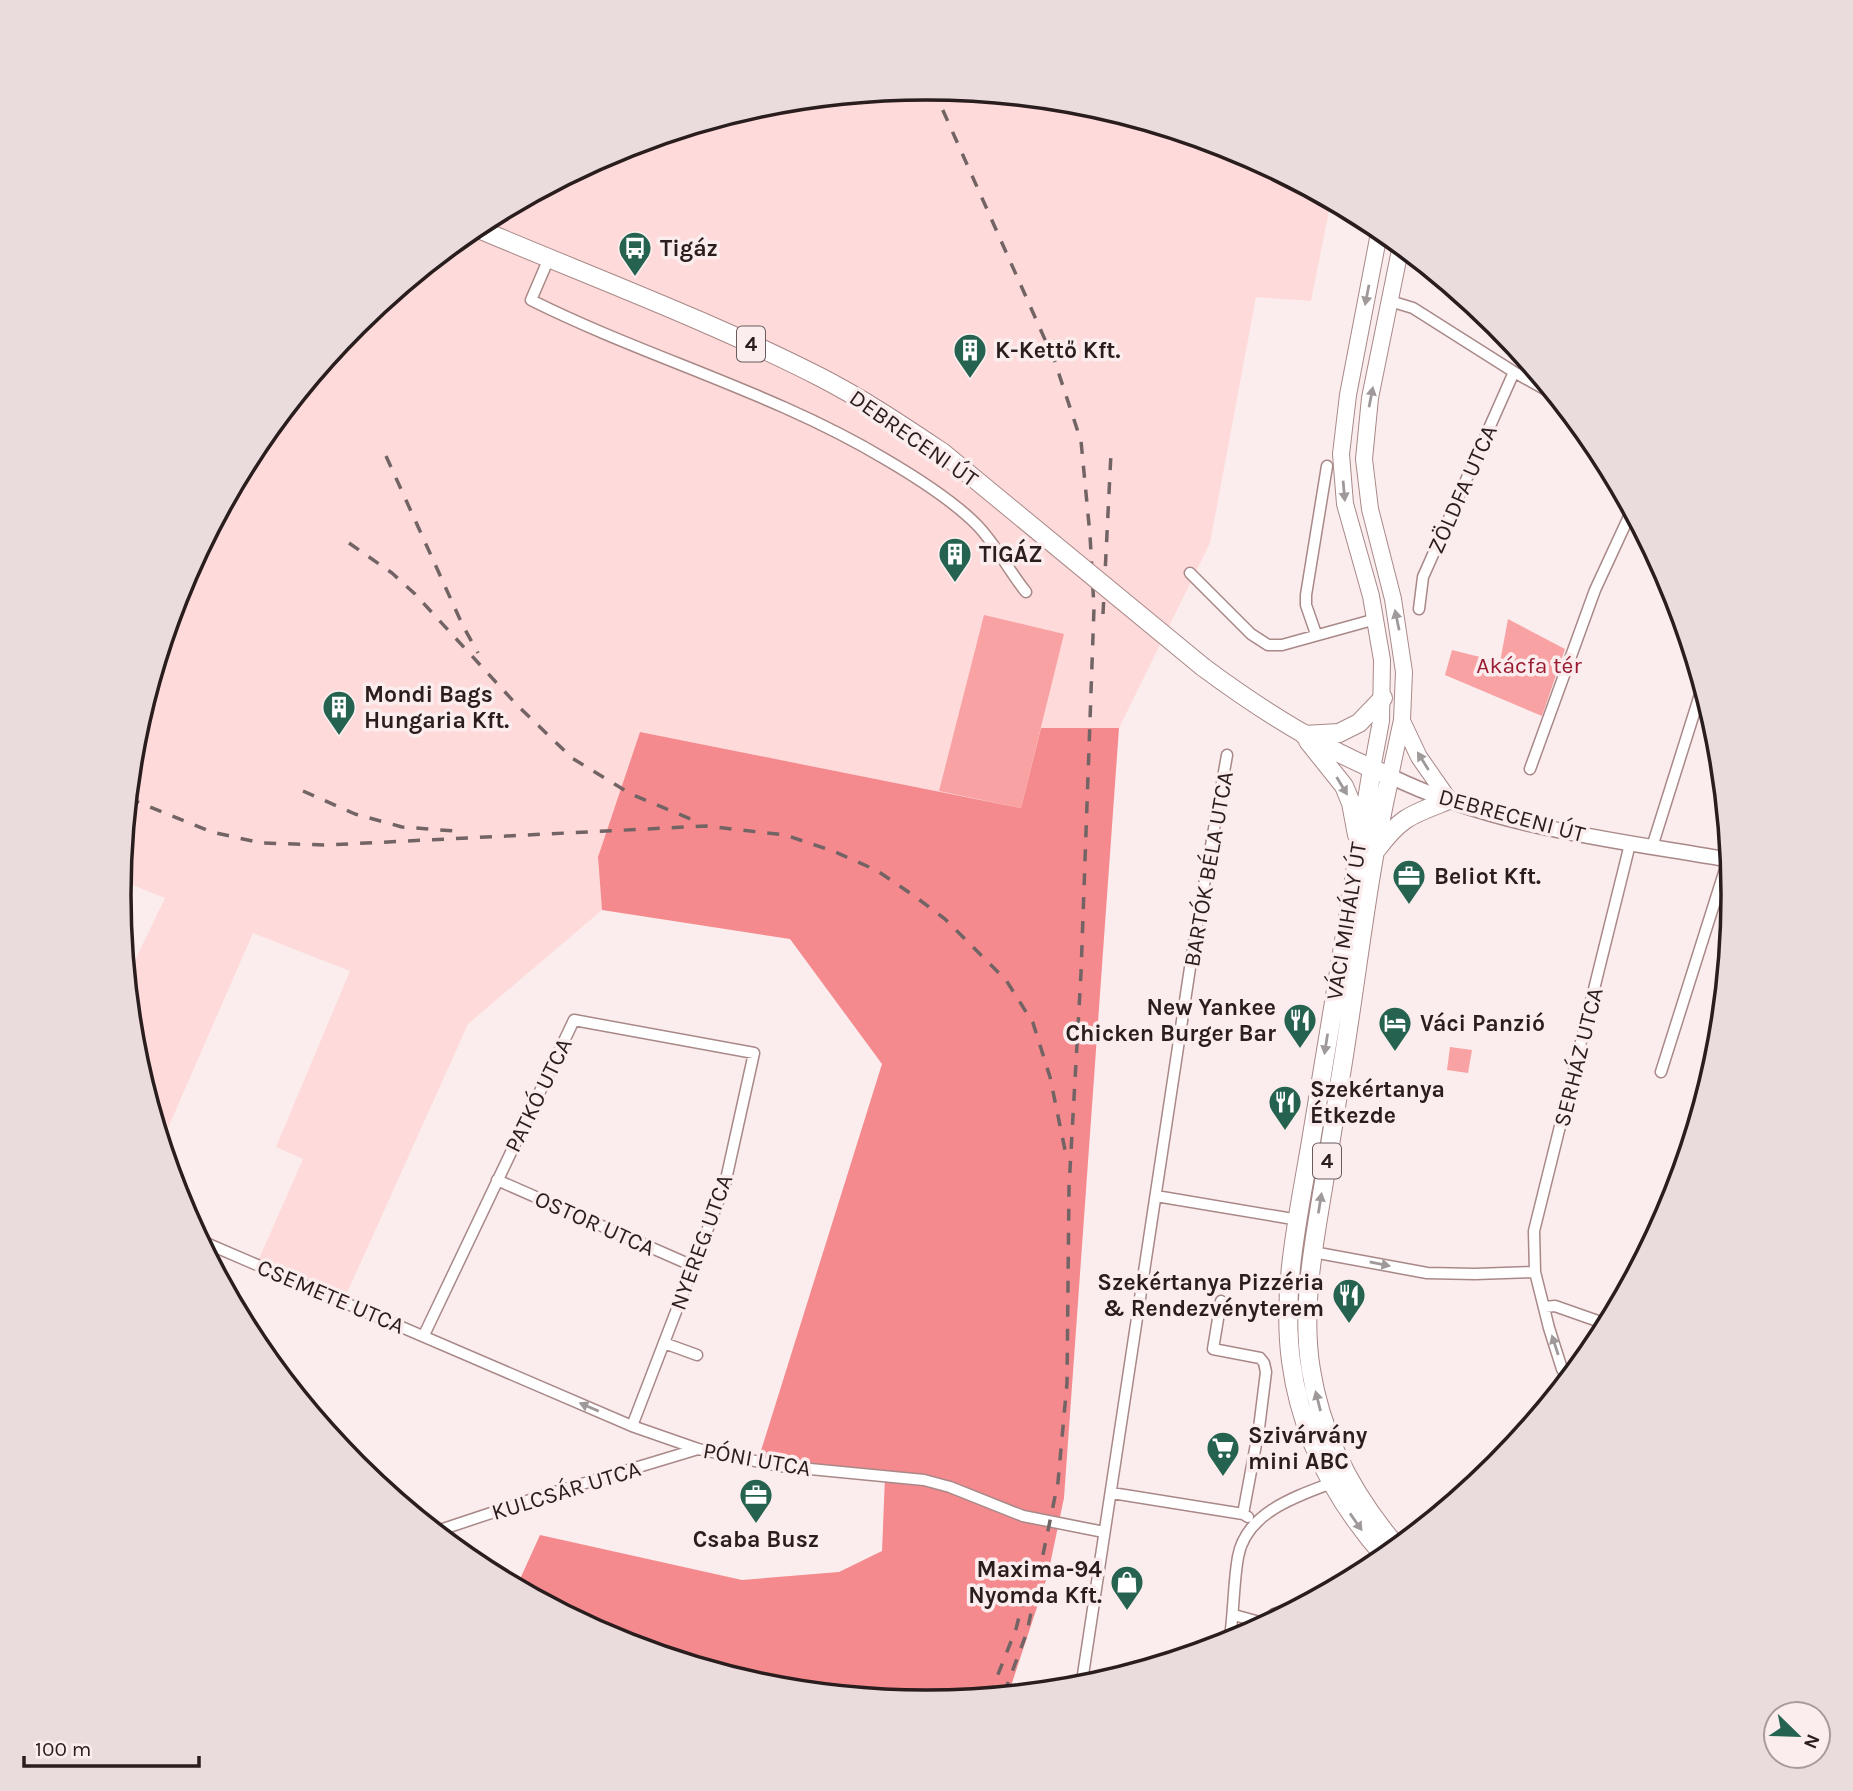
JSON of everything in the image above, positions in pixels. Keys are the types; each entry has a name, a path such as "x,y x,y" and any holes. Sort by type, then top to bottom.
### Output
{"main road":[{"name":"DEBRECENI ÚT","path":"487,232 702,323 811,372 862,400 942,452 1203,667 1262,710 1304,735 1390,776"},
{"path":"1372,769 1383,698 1382,660 1376,619 1345,504 1341,454 1348,395 1378,240"},
{"path":"1390,776 1402,720 1405,688 1402,649 1393,600 1370,509 1364,459 1370,398 1399,255"},
{"path":"1304,735 1339,733 1359,723 1383,698"},
{"path":"1367,849 1406,817 1449,800 1419,757 1402,720"},
{"name":"DEBRECENI ÚT","path":"1304,735 1345,786 1367,849"},
{"name":"VÁCI MIHÁLY ÚT","path":"1338,1481 1310,1368 1307,1310 1367,849 1372,769"},
{"name":"VÁCI MIHÁLY ÚT","path":"1338,1481 1303,1419 1291,1362 1287,1306 1299,1220 1367,849 1390,776"},
{"name":"4","path":"1338,1481 1377,1524 1398,1536"},
{"name":"4","path":"1338,1481 1366,1536 1379,1550"}],"street":[{"path":"550,258 531,300 580,324 754,393 844,435 916,478 975,523 1026,592"},
{"path":"1390,301 1413,308 1536,384"},
{"name":"ZÖLDFA UTCA","path":"1419,608 1423,577 1514,372"},
{"path":"1316,634 1306,605 1306,595 1327,466"},
{"path":"1530,769 1595,590 1627,520"},
{"path":"1190,573 1251,635 1268,645 1282,645 1376,619"},
{"path":"1652,847 1698,704"},
{"name":"BARTÓK BÉLA UTCA","path":"1083,1676 1194,948 1227,755"},
{"name":"DEBRECENI ÚT","path":"1390,776 1449,800 1515,820 1630,844 1721,859"},
{"name":"SERHÁZ UTCA","path":"1564,1372 1535,1272 1534,1231 1630,844"},
{"path":"1661,1072 1722,883"},
{"name":"PATKÓ UTCA","path":"424,1335 574,1020 754,1053"},
{"name":"NYEREG UTCA","path":"632,1426 725,1184 754,1053"},
{"name":"OSTOR UTCA","path":"497,1180 693,1266"},
{"path":"1156,1196 1299,1220"},
{"name":"CSEMETE UTCA","path":"212,1246 424,1335"},
{"path":"1313,1252 1427,1273 1535,1272"},
{"path":"1221,1301 1213,1349 1260,1358 1266,1372 1259,1428 1242,1514"},
{"path":"1545,1307 1555,1306 1598,1321"},
{"name":"PÓNI UTCA","path":"424,1335 632,1426 698,1450 779,1466 924,1480 950,1487 1023,1516 1104,1532"},
{"path":"664,1343 697,1355"},
{"name":"KULCSÁR UTCA","path":"445,1529 542,1496 698,1450"},
{"path":"1231,1631 1238,1555 1244,1538 1256,1522 1272,1510 1338,1481"},
{"path":"1112,1493 1242,1514 1256,1522"},
{"path":"1234,1615 1252,1621"}],"shaded area":[{"path":"926,100 979,101 1030,107 1082,115 1132,127 1231,160 1329,209 1311,301 1256,297 1210,543 1119,728 1041,728 1021,808 640,732 598,857 602,910 468,1024 347,1293 259,1259 303,1159 276,1147 350,971 253,933 167,1131 146,1051 134,963 165,898 131,884 132,843 146,740 173,640 191,591 237,498 295,411 364,333 442,264 529,206 622,160 721,127 771,115 823,107 874,101"},
{"path":"1041,728 1119,728 1064,1498 1048,1574 1011,1686 979,1690 874,1690 771,1676 671,1649 622,1631 520,1579 540,1535 742,1580 839,1572 882,1551 885,1477 759,1457 882,1064 790,939 602,910 598,857 640,732 1021,808"}],"green space":[{"path":"984,615 1064,634 1021,808 939,791"},
{"name":"Akácfa tér","path":"1508,619 1565,649 1542,716 1445,675 1452,650 1500,662"},
{"path":"1450,1047 1472,1050 1468,1073 1447,1070"}],"railway":[{"path":"938,100 1055,362 1081,441 1094,608 1081,973 1069,1187 1067,1383 1058,1482 1027,1632 1006,1687"},
{"path":"1103,614 1111,453"},
{"path":"386,456 463,626 478,653"},
{"path":"349,543 392,573 415,594 516,704 572,758 631,794 700,823"},
{"path":"303,791 355,814 402,827 454,831"},
{"path":"137,802 212,832 261,843 327,845 706,826 785,835 833,851 876,870 913,895 945,919 1006,980 1033,1023 1050,1077 1065,1150"},
{"path":"992,1688 1016,1629 1027,1585"}],"place":[{"name":"Tigáz","path":"635,278"},
{"name":"K-Kettő Kft.","path":"970,380"},
{"name":"TIGÁZ","path":"955,584"},
{"name":"Mondi Bags Hungaria Kft.","path":"339,737"},
{"name":"Beliot Kft.","path":"1409,906"},
{"name":"New Yankee Chicken Burger Bar","path":"1300,1050"},
{"name":"Váci Panzió","path":"1395,1053"},
{"name":"Szekértanya Étkezde","path":"1285,1132"},
{"name":"Szekértanya Pizzéria & Rendezvényterem","path":"1349,1325"},
{"name":"Szivárvány mini ABC","path":"1223,1478"},
{"name":"Csaba Busz","path":"756,1525"},
{"name":"Maxima-94 Nyomda Kft.","path":"1127,1612"}]}
